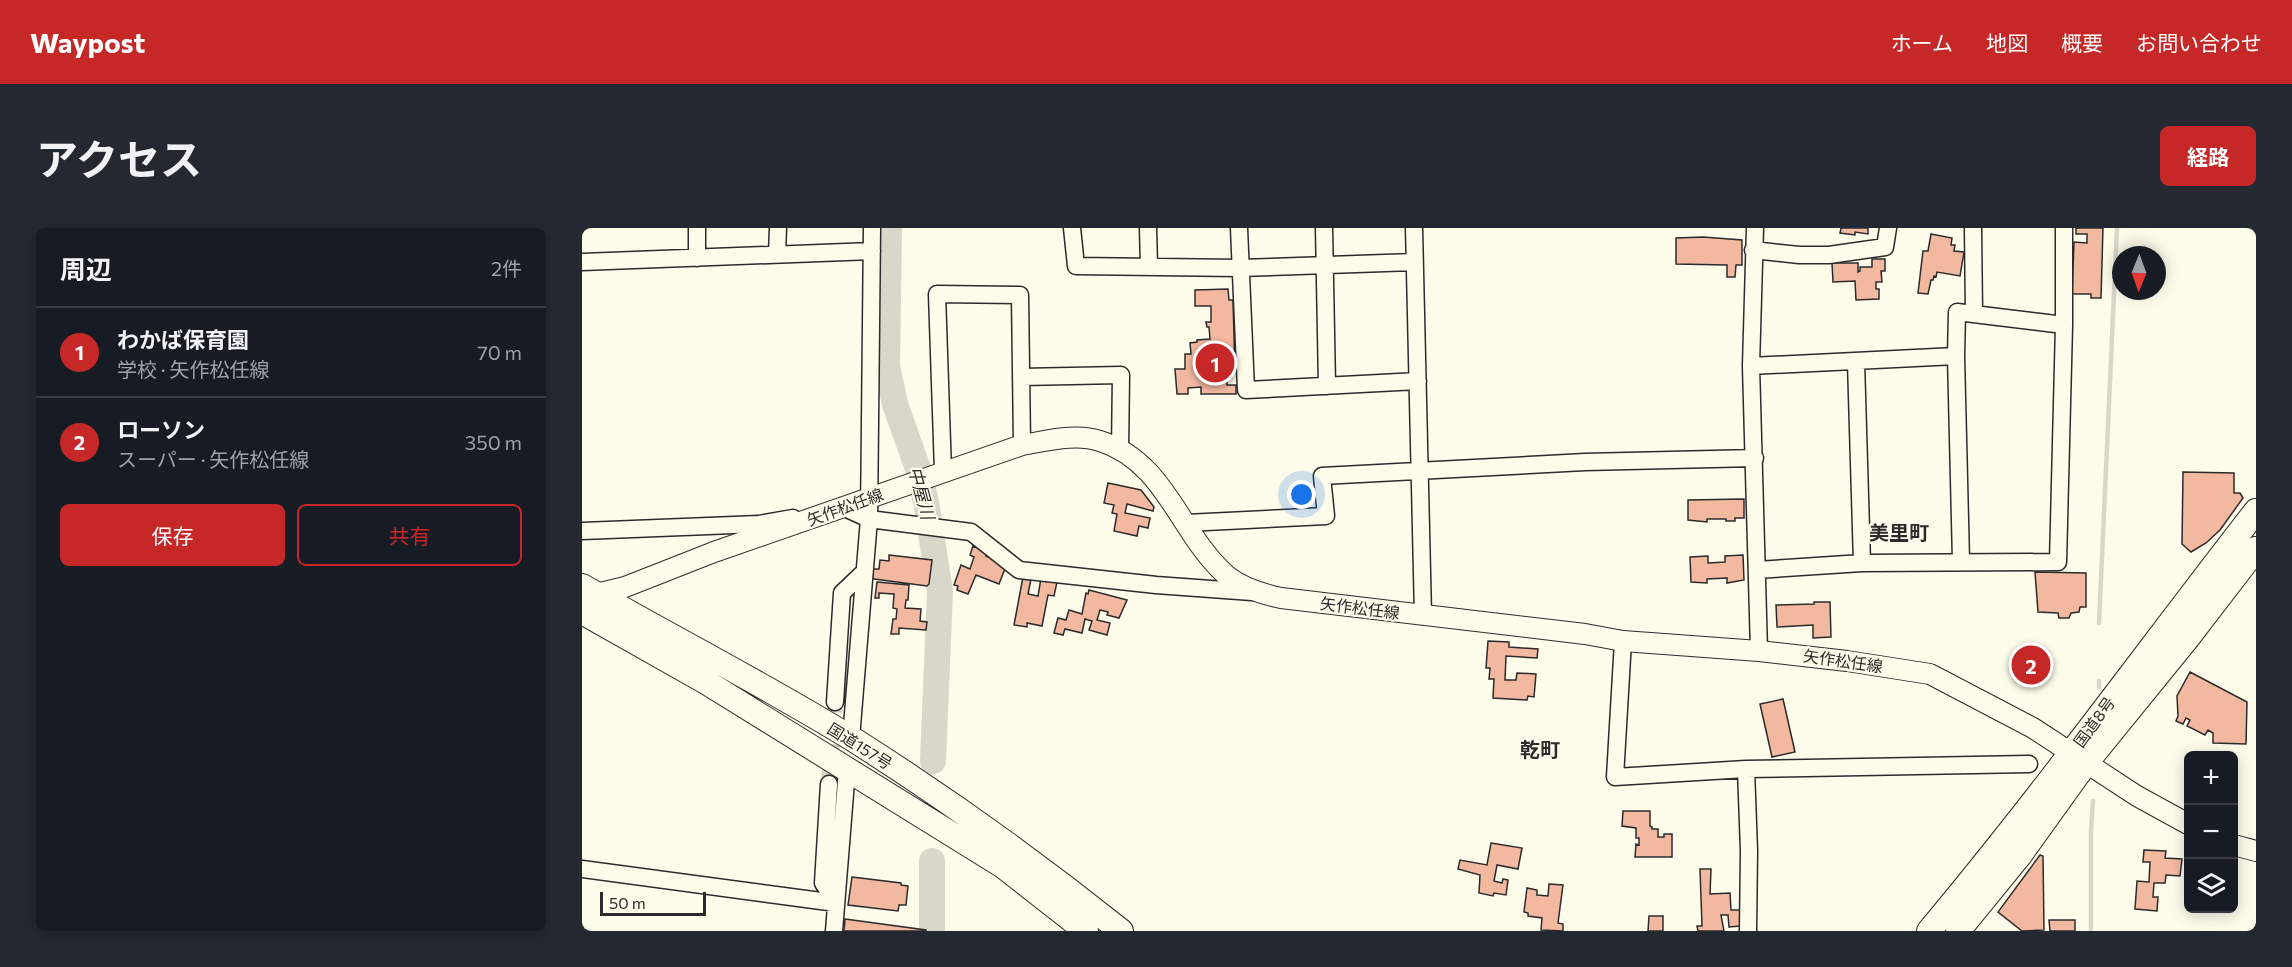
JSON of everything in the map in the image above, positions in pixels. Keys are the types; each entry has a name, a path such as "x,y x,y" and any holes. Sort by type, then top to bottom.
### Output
{"highway":[{"name":"国道8号","path":"1965,928 2019,855 2141,658 2256,511"},
{"name":"国道8号","path":"1929,931 2002,843 2186,640 2256,549"},
{"name":"国道157号","path":"586,597 682,640 850,738 997,837 1121,931"},
{"name":"国道157号","path":"586,597 838,776 1003,866 1086,931"}],"main road":[{"name":"矢作松任線","path":"586,597 624,587 714,552 1022,445 1072,437 1099,440 1134,457 1149,471 1208,555 1228,576 1256,592 1281,598 1585,634 1623,641 1759,651 1847,661 1930,674 2033,728 2137,795 2184,822"},
{"path":"2238,846 2256,851"}],"street":[{"path":"697,228 697,258"},
{"path":"777,254 778,228"},
{"path":"850,738 869,519 873,228"},
{"path":"1072,228 1076,267 1240,268 1414,262"},
{"path":"1148,228 1149,267"},
{"path":"1239,228 1246,390 1418,381"},
{"path":"1324,228 1327,386"},
{"path":"1414,228 1423,616"},
{"path":"1755,228 1751,366 1759,651"},
{"path":"1753,250 1799,255 1829,255 1886,247 1888,228"},
{"path":"1973,228 1974,314"},
{"path":"1757,570 1862,562 2058,562 2064,228"},
{"path":"582,262 872,251"},
{"path":"939,474 937,294 1020,295 1022,445"},
{"path":"1961,561 1957,312 2064,325"},
{"path":"1751,366 1956,356"},
{"path":"1856,362 1862,562"},
{"path":"1021,377 1121,375 1120,450"},
{"path":"1186,523 1326,516 1322,476 1585,462 1755,458"},
{"path":"582,531 759,524 845,508 869,519 971,532 1018,570 1156,585 1256,592"},
{"path":"835,702 842,593 863,573"},
{"path":"1623,641 1615,777 1746,769 2029,764"},
{"path":"1746,769 1749,851 1748,931"},
{"path":"834,931 838,776"},
{"path":"836,903 823,884 838,776"},
{"path":"582,869 836,903"}],"building":[{"path":"1841,228 1868,228 1868,234 1840,233"},
{"path":"2076,228 2103,228 2101,298 2091,298 2091,294 2072,294 2074,242 2087,243 2087,234 2076,234"},
{"path":"1931,234 1952,238 1951,245 1955,245 1954,251 1964,252 1960,276 1937,272 1936,277 1934,276 1931,280 1928,294 1918,293 1923,251 1928,251"},
{"path":"1703,237 1742,240 1742,265 1736,265 1735,277 1727,277 1727,265 1676,264 1676,238"},
{"path":"1872,259 1885,259 1885,271 1881,271 1882,282 1876,282 1879,299 1856,300 1855,281 1833,282 1832,263 1858,263 1858,272 1860,267 1872,267"},
{"path":"1228,289 1229,300 1233,300 1235,371 1227,371 1227,385 1236,385 1236,394 1201,394 1201,387 1188,388 1188,394 1177,394 1175,369 1185,369 1185,354 1191,354 1190,343 1210,339 1206,322 1211,322 1211,306 1195,306 1195,290"},
{"path":"2183,472 2234,473 2234,493 2240,493 2243,498 2220,530 2206,543 2191,552 2182,544"},
{"path":"1108,483 1141,490 1154,507 1153,511 1127,504 1125,513 1150,518 1148,528 1139,526 1137,536 1114,531 1117,514 1112,513 1114,505 1104,503"},
{"path":"1744,499 1744,518 1735,518 1735,521 1707,519 1707,522 1688,520 1688,500"},
{"path":"973,546 988,552 986,556 1006,566 999,584 976,575 968,594 957,590 958,586 954,585 961,565 970,569 974,557 970,555"},
{"path":"889,555 932,560 929,584 927,586 874,579 873,569 879,569 880,560 889,561"},
{"path":"1743,555 1744,580 1727,583 1727,578 1707,579 1707,583 1691,582 1690,557 1708,556 1708,563 1725,562 1725,556"},
{"path":"2035,572 2086,573 2086,607 2080,607 2079,612 2071,613 2069,618 2059,618 2058,613 2038,612"},
{"path":"1023,577 1031,579 1028,594 1038,596 1041,578 1057,582 1054,596 1048,595 1042,626 1027,623 1027,627 1014,625"},
{"path":"877,582 909,585 905,608 921,609 920,621 927,622 926,630 899,628 899,634 891,634 897,609 893,608 894,594 879,593 879,598 875,598"},
{"path":"1089,590 1127,600 1119,618 1107,615 1108,612 1100,610 1097,620 1110,623 1107,635 1089,630 1092,621 1085,619 1082,633 1065,629 1063,635 1054,633 1058,618 1066,620 1069,610 1082,614 1086,593 1088,594"},
{"path":"1814,602 1830,602 1831,637 1813,638 1813,625 1777,627 1776,605 1814,604"},
{"path":"1488,641 1509,642 1509,647 1538,649 1537,658 1506,656 1505,680 1516,680 1517,673 1536,674 1534,697 1528,696 1527,700 1493,698 1494,679 1489,679 1490,668 1486,668"},
{"path":"2027,646 2051,662 2036,685 2012,668"},
{"path":"2190,672 2247,702 2246,744 2213,743 2213,733 2208,730 2205,735 2187,726 2190,720 2186,718 2183,724 2176,721 2177,696"},
{"path":"1783,699 1795,752 1772,757 1760,704"},
{"path":"1623,811 1650,811 1650,826 1652,829 1658,829 1658,837 1672,834 1672,857 1635,857 1639,838 1636,838 1636,828 1622,826"},
{"path":"1491,843 1522,848 1518,869 1497,865 1494,881 1502,883 1503,879 1508,880 1506,895 1494,893 1493,896 1479,893 1480,875 1458,869 1460,860 1487,865"},
{"path":"2144,850 2166,851 2165,858 2182,859 2180,876 2166,875 2165,883 2154,883 2153,897 2158,897 2157,911 2135,909 2137,881 2149,882 2150,862 2143,862"},
{"path":"2040,855 2043,856 2044,930 2022,931 1998,912"},
{"path":"2040,855 2043,856 2044,930 2022,931 1998,912"},
{"path":"1700,869 1711,869 1710,894 1730,893 1731,910 1740,910 1740,926 1729,927 1728,915 1721,915 1724,931 1698,931 1697,926 1702,926"},
{"path":"852,877 901,883 901,885 908,886 906,905 899,905 898,911 848,905"},
{"path":"1549,884 1563,885 1558,923 1563,924 1563,931 1541,930 1542,918 1528,916 1528,913 1524,912 1527,888 1537,890 1537,895 1548,896"},
{"path":"1649,916 1663,916 1663,931 1648,931"},
{"path":"845,919 926,930 926,931 844,931"},
{"path":"845,919 926,930 926,931 844,931"},
{"path":"2049,920 2075,920 2075,931 2050,931"},
{"path":"2049,920 2075,920 2075,931 2050,931"}],"waterway":[{"name":"中屋川","path":"889,228 887,366 895,404 918,469 926,502 940,591 933,761"},
{"path":"2099,623 2117,228"},
{"path":"2099,681 2099,687"},
{"path":"2091,931 2093,801"},
{"name":"中屋川","path":"932,861 932,931"}],"tunnel":[{"path":"829,784 835,702"}],"place":[{"name":"わかば保育園","path":"1215,363"},
{"name":"ローソン","path":"2031,665"}],"district":[{"name":"美里町","path":"1899,533"},
{"name":"乾町","path":"1540,750"}]}
